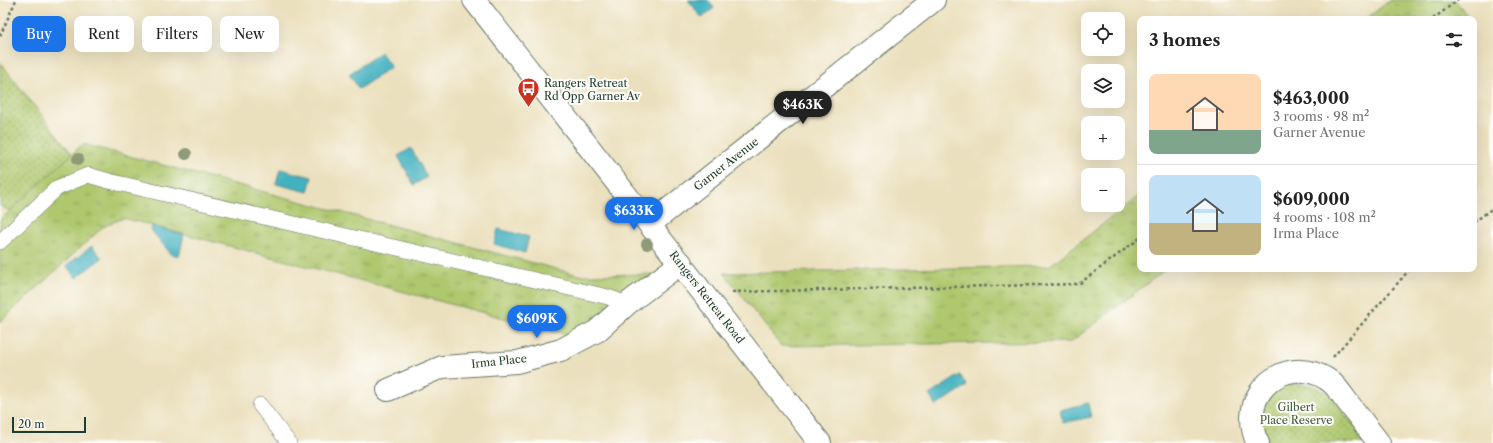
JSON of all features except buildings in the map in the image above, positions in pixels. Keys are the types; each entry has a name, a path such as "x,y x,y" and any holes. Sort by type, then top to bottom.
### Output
{"street":[{"name":"Rangers Retreat Road","path":"474,0 681,263 820,443"},
{"name":"Garner Avenue","path":"650,224 934,0"},
{"name":"Irma Place","path":"388,390 442,367 517,362 561,350 597,331 627,304 681,263"},
{"path":"1258,443 1252,424 1252,409 1258,394 1268,383 1281,374 1296,370 1311,372 1326,378 1337,388 1379,443"}],"lane":[{"path":"0,242 57,188 88,175 608,297 627,304"},
{"path":"260,405 289,443"}],"path":[{"path":"0,36 16,0"},
{"path":"1437,16 1458,0"},
{"path":"1477,220 1493,208"},
{"path":"704,293 1079,284 1137,240"},
{"path":"1311,372 1329,361 1407,272"}],"green space":[{"path":"1390,0 1455,0 1468,16 1370,16"},
{"path":"0,62 72,154 10,211 0,206"},
{"path":"83,144 579,275 662,274 577,336 568,335 123,218 103,227 0,322 0,220"},
{"path":"1137,197 1137,272 1162,272 1071,342 781,346 724,273 1049,266 1118,212 1125,212 1125,207"},
{"name":"Gilbert Place Reserve","path":"1287,384 1310,385 1330,394 1367,443 1269,443 1261,423 1267,398"}],"water":[{"path":"688,0 708,0 714,8 702,18"},
{"path":"381,52 391,67 359,89 349,74"},
{"path":"411,148 427,177 414,185 398,156"},
{"path":"280,169 312,177 308,192 276,184"},
{"path":"152,226 184,235 179,256 171,254 151,230"},
{"path":"498,229 529,237 525,253 494,244"},
{"path":"92,246 102,258 76,278 66,266"},
{"path":"960,375 967,386 936,406 929,395"},
{"path":"1088,403 1091,417 1063,423 1060,410"}],"place":[{"name":"Rangers Retreat Rd Opp Garner Av","path":"528,108"}]}
